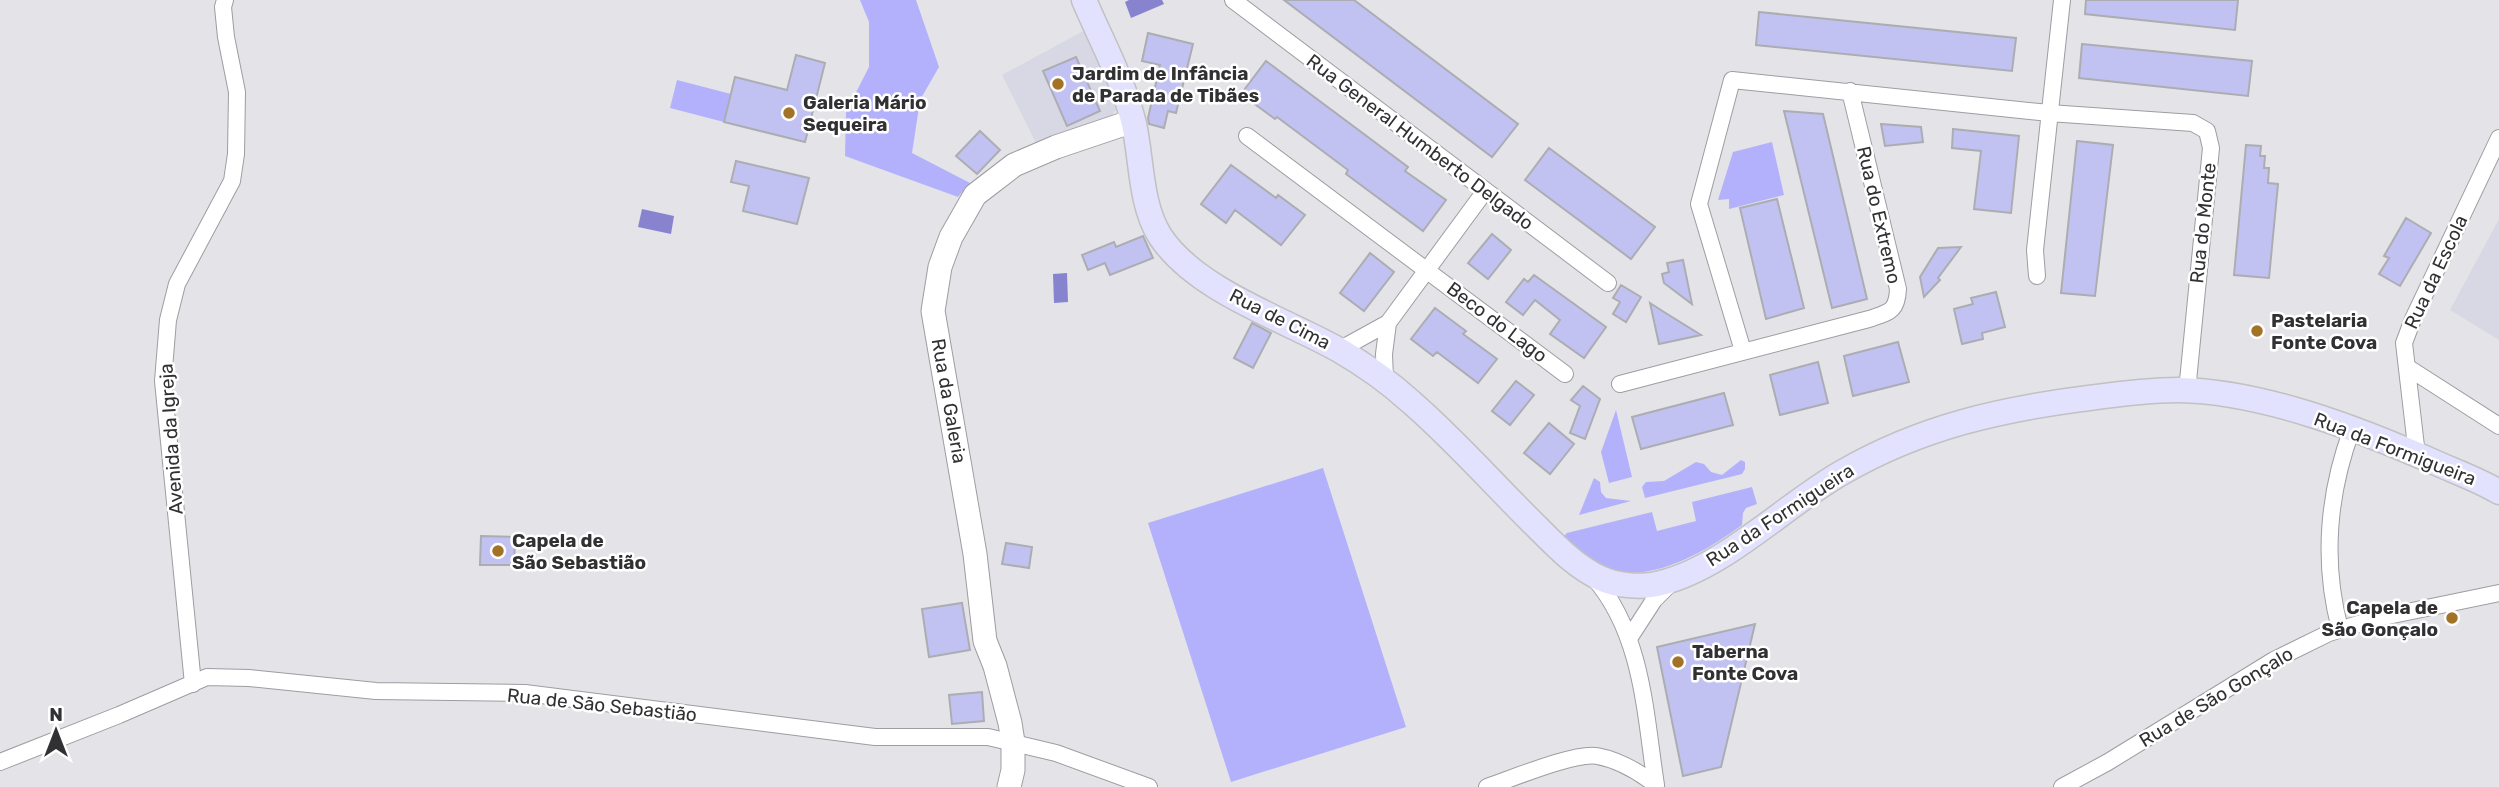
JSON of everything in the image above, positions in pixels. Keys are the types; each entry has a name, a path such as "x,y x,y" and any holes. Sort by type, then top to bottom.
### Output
{"main road":[{"name":"Rua de Cima","path":"1084,0 1133,121 1150,215 1159,235 1175,256 1209,283 1339,350 1385,379 1441,428 1498,489 1566,555 1585,568"},
{"name":"Rua da Formigueira","path":"1585,568 1601,579 1633,585 1660,584 1696,570 1746,540 1803,497 1844,471 1885,451 1955,422 2037,404 2116,395 2187,391 2235,396 2352,429 2499,492"}],"street":[{"name":"Avenida da Igreja","path":"193,684 163,381 168,320 177,284 232,181 236,154 237,92 226,37 225,0"},
{"name":"Rua General Humberto Delgado","path":"1233,0 1608,283"},
{"path":"2037,276 2035,250 2062,0"},
{"path":"1743,351 1699,204 1732,80 2049,113"},
{"name":"Rua do Extremo","path":"1620,384 1879,315 1889,312 1897,304 1898,289 1850,91"},
{"name":"Rua do Monte","path":"2049,113 2193,123 2207,131 2211,148 2187,391"},
{"name":"Rua da Galeria","path":"1009,787 1013,770 1013,742 995,666 985,640 975,554 933,311 940,267 951,237 975,195 1014,165 1133,121"},
{"name":"Beco do Lago","path":"1247,136 1565,374"},
{"name":"Rua da Escola","path":"2417,455 2404,343 2413,318 2499,138"},
{"path":"1339,350 1388,323 1485,191"},
{"path":"1385,379 1384,354 1388,323"},
{"path":"2407,367 2499,426"},
{"path":"2340,629 2332,582 2330,526 2338,468 2352,429"},
{"path":"1585,568 1606,592 1630,637 1657,786"},
{"path":"1630,637 1654,600 1676,578"},
{"name":"Rua de São Gonçalo","path":"2062,787 2108,762 2274,660 2340,629 2378,618 2499,593"},
{"name":"Rua de São Sebastião","path":"0,762 207,677 249,678 376,691 525,693 875,737 988,737 1056,753 1149,787"},
{"path":"1487,787 1573,759 1595,756 1621,764 1657,786"}],"shaded area":[{"path":"860,0 916,0 939,67 920,100 912,153 970,183 958,197 845,156 846,112 869,67 869,22"},
{"path":"1162,0 1164,4 1131,18 1125,2"},
{"name":"Jardim de Infância de Parada de Tibães","path":"1087,29 1116,101 1116,109 1110,119 1038,147 1002,75"},
{"path":"677,80 731,94 724,122 670,108"},
{"path":"1772,142 1784,195 1729,209 1729,199 1718,200 1733,152"},
{"path":"642,209 674,216 671,234 638,227"},
{"path":"2499,219 2499,340 2450,310"},
{"path":"1067,273 1068,302 1054,303 1053,274"},
{"path":"1616,410 1632,477 1609,483 1601,452"},
{"path":"1741,460 1745,462 1742,474 1645,498 1642,487 1646,482 1664,481 1696,462 1704,464 1711,472 1722,475"},
{"path":"1323,468 1406,727 1231,782 1148,523"},
{"path":"1594,478 1600,482 1601,492 1606,498 1631,501 1579,515"},
{"path":"1752,487 1757,504 1746,508 1742,525 1692,556 1653,570 1634,573 1615,571 1597,564 1562,538 1567,533 1652,512 1657,531 1696,521 1692,502"}],"building":[{"path":"1284,0 1354,0 1518,124 1492,157"},
{"path":"2086,0 2238,0 2235,30 2085,14"},
{"path":"1759,12 2016,38 2012,71 1756,45"},
{"path":"1148,33 1193,44 1176,113 1168,111 1164,128 1149,124 1160,65 1142,61"},
{"path":"2082,44 2252,61 2248,96 2079,78"},
{"path":"796,55 825,63 805,142 724,122 735,77 787,90"},
{"path":"1076,57 1100,111 1067,126 1043,71"},
{"path":"1266,61 1408,167 1405,171 1446,200 1423,231 1346,174 1348,170 1241,94"},
{"path":"1784,111 1823,114 1867,299 1832,308"},
{"path":"1881,124 1921,127 1923,142 1885,146"},
{"path":"1953,129 2019,136 2011,213 1974,209 1981,151 1952,148"},
{"path":"980,131 1000,150 977,174 956,156"},
{"path":"2077,141 2113,145 2095,296 2061,293"},
{"path":"2246,145 2261,146 2260,156 2265,156 2264,168 2269,168 2268,183 2278,184 2269,278 2234,275"},
{"path":"1549,148 1655,227 1631,259 1525,180"},
{"path":"736,161 809,178 797,224 743,211 749,186 731,182"},
{"path":"1231,165 1276,198 1278,195 1305,215 1281,245 1235,210 1226,223 1201,204"},
{"path":"1777,199 1804,308 1766,319 1740,208"},
{"path":"2406,218 2431,233 2400,286 2379,274 2389,258 2384,256"},
{"path":"1492,234 1511,250 1488,279 1468,263"},
{"path":"1143,236 1153,258 1110,275 1105,263 1088,270 1082,255 1114,242 1116,247"},
{"path":"1961,247 1938,278 1940,280 1924,297 1920,277 1938,248"},
{"path":"1370,253 1394,272 1364,311 1340,293"},
{"path":"1683,260 1692,304 1664,283 1662,274 1669,272 1667,263"},
{"path":"1534,275 1606,327 1584,358 1550,334 1560,320 1535,300 1523,315 1506,302 1524,279 1528,282"},
{"path":"1621,285 1641,297 1626,322 1613,314 1620,302 1613,298"},
{"path":"1996,292 2005,327 1982,333 1983,339 1962,344 1954,309 1973,304 1971,298"},
{"path":"1650,303 1664,312 1701,335 1659,344"},
{"path":"1435,308 1466,331 1463,334 1497,359 1478,383 1437,352 1433,356 1411,339"},
{"path":"1252,323 1271,333 1253,368 1234,358"},
{"path":"1898,342 1909,382 1853,396 1844,356"},
{"path":"1818,362 1828,403 1780,415 1770,375"},
{"path":"1516,381 1534,395 1510,425 1492,411"},
{"path":"1583,386 1600,399 1585,439 1570,433 1580,406 1571,400"},
{"path":"1724,393 1733,425 1641,449 1632,417"},
{"path":"1549,423 1574,444 1550,474 1524,453"},
{"name":"Capela de São Sebastião","path":"481,536 515,537 514,565 480,565"},
{"path":"1006,543 1032,547 1029,568 1002,564"},
{"path":"962,603 970,650 929,657 922,609"},
{"path":"1755,624 1721,767 1683,776 1657,647"},
{"path":"982,692 984,721 952,724 949,695"}],"place":[{"name":"Jardim de Infância de Parada de Tibães","path":"1058,84"},
{"name":"Galeria Mário Sequeira","path":"789,113"},
{"name":"Pastelaria Fonte Cova","path":"2257,331"},
{"name":"Capela de São Sebastião","path":"498,551"},
{"name":"Capela de São Gonçalo","path":"2452,618"},
{"name":"Taberna Fonte Cova","path":"1678,662"}]}
